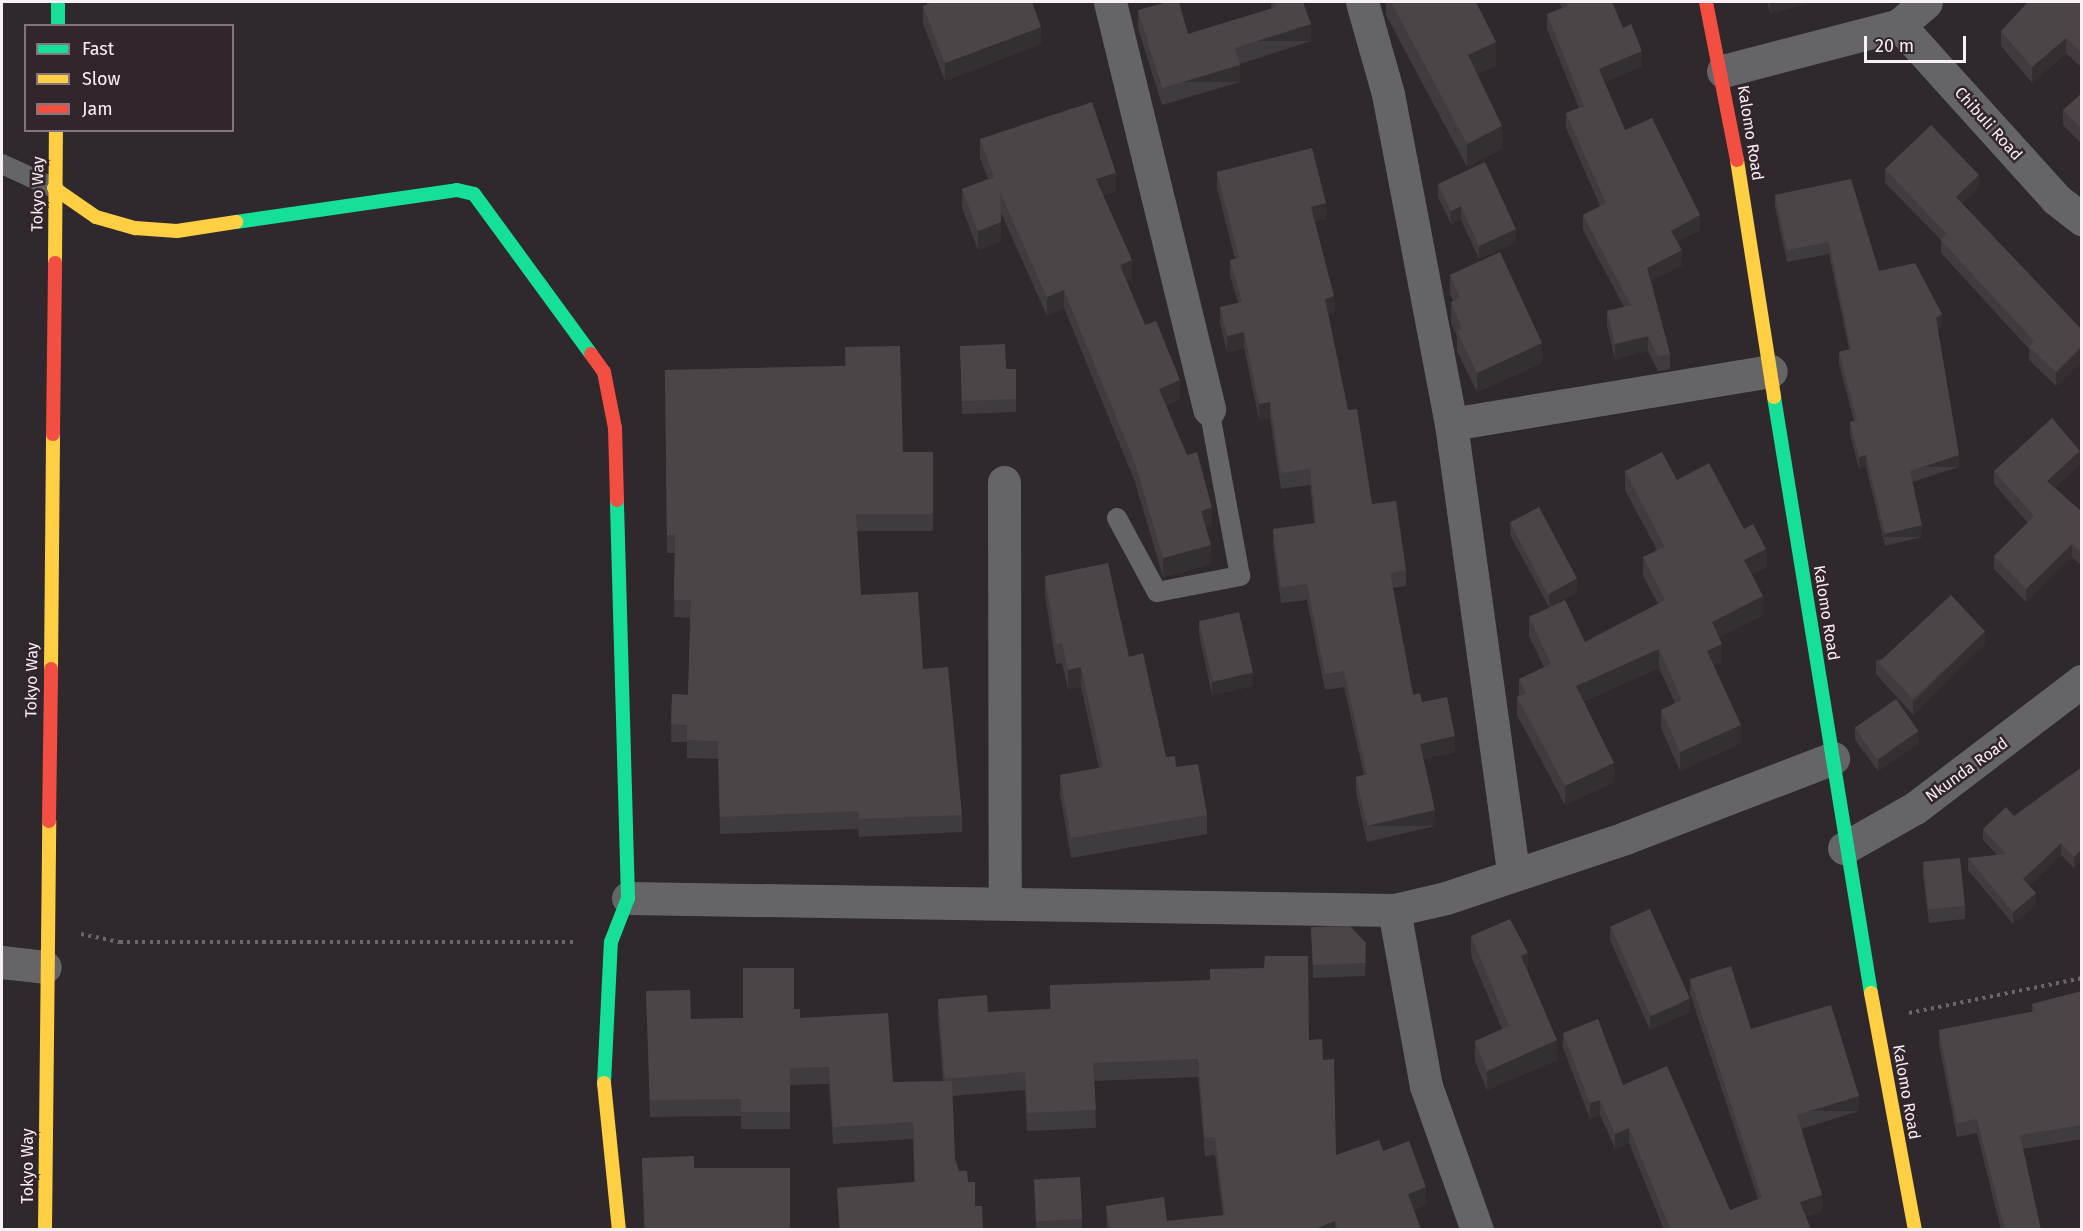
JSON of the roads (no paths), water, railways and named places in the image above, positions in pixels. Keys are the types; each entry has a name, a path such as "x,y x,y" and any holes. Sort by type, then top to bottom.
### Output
{"street":[{"path":"58,2 58,24"},
{"path":"1110,2 1209,409"},
{"path":"1362,2 1388,94 1451,424 1513,872"},
{"name":"Kalomo Road","path":"1706,2 1723,71 1833,758 1844,848 1915,1230"},
{"path":"1723,71 1899,25 1926,2"},
{"name":"Chibuli Road","path":"1899,25 2056,199 2082,219"},
{"name":"Tokyo Way","path":"45,1230 45,926 56,132"},
{"path":"54,188 96,217 135,228 177,231 246,225 457,190 474,194 490,212 604,372 613,402 628,898 611,942 604,1093 619,1230"},
{"path":"1451,424 1771,371"},
{"path":"1004,482 1005,901"},
{"name":"Nkunda Road","path":"1844,848 1915,808 2082,681"},
{"path":"628,898 1005,901 1394,910 1446,898 1513,872 1625,838 1833,758"},
{"path":"1394,910 1426,1086 1477,1230"},
{"path":"2,962 45,967"}],"lane":[{"path":"2,164 54,188"},
{"path":"1117,518 1157,592 1240,576 1209,409"}]}
